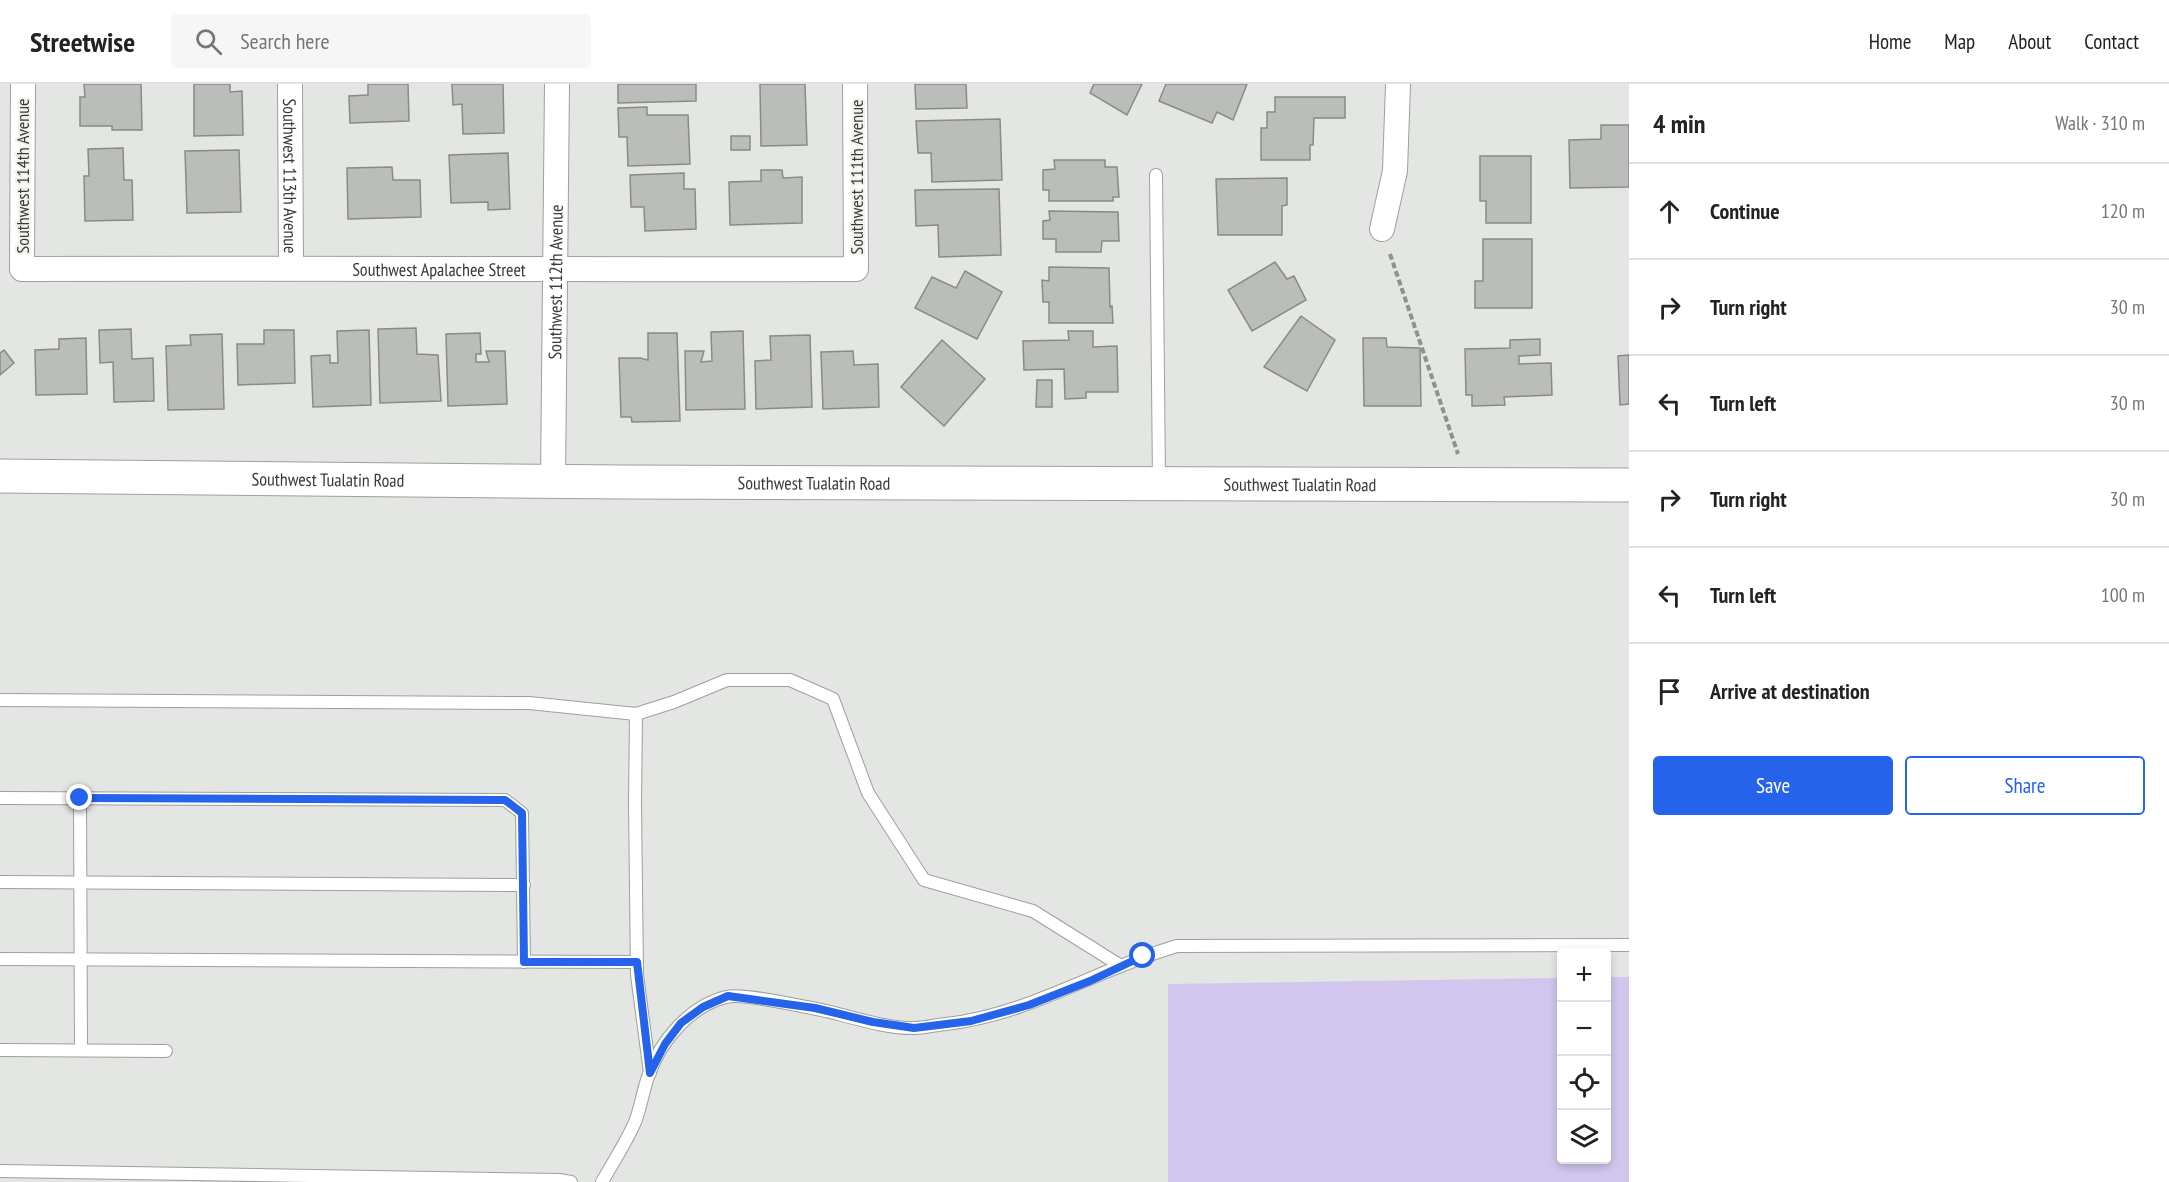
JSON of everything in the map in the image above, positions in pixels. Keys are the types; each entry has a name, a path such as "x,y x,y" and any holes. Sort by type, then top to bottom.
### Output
{"main road":[{"name":"Southwest Tualatin Road","path":"0,476 1629,485"}],"street":[{"name":"Southwest 114th Avenue","path":"22,269 23,84"},
{"name":"Southwest 113th Avenue","path":"290,84 291,268"},
{"name":"Southwest 112th Avenue","path":"553,480 557,84"},
{"name":"Southwest 111th Avenue","path":"855,84 856,269"},
{"path":"1382,229 1395,171 1398,84"},
{"name":"Southwest Apalachee Street","path":"22,269 856,269"}],"lane":[{"path":"1156,175 1159,483"},
{"path":"0,700 529,703 636,714 674,702 727,680 790,680 833,699 868,793 924,880 1033,911 1122,966"},
{"path":"636,714 637,962 650,1073"},
{"path":"0,798 505,800 522,813 524,962"},
{"path":"80,798 81,1050"},
{"path":"0,882 524,885"},
{"path":"602,1182 635,1122 650,1073 665,1044 681,1023 703,1007 728,996 815,1008 873,1022 914,1028 971,1021 1029,1005 1143,956 1177,946 1629,945"},
{"path":"0,959 637,962"},
{"path":"0,1050 166,1050"},
{"path":"0,1171 512,1179 571,1182"}],"path":[{"path":"1382,229 1466,484"}],"shaded area":[{"path":"1611,977 1629,977 1629,1182 1168,1182 1168,984 1557,978 1557,1164 1611,1164"}],"building":[{"path":"84,84 141,84 142,130 112,130 112,126 80,126 80,97 85,97"},
{"path":"194,84 230,84 230,92 242,91 243,135 194,136"},
{"path":"368,84 408,84 409,121 350,123 349,96 368,95"},
{"path":"452,84 503,84 504,133 463,134 462,104 453,105"},
{"path":"618,84 696,84 696,101 618,103"},
{"path":"760,84 805,84 807,145 761,146"},
{"path":"915,84 966,84 967,108 916,109"},
{"path":"1094,84 1142,84 1127,115 1090,93"},
{"path":"1166,84 1247,84 1233,120 1217,112 1212,123 1159,101"},
{"path":"1275,97 1345,97 1345,118 1314,118 1310,160 1261,160 1261,128 1267,128 1267,112 1275,112"},
{"path":"647,107 647,115 688,115 690,164 628,166 627,137 619,137 618,108"},
{"path":"1000,119 1002,180 932,182 931,153 918,153 916,121"},
{"path":"1601,125 1629,125 1629,187 1570,188 1569,140 1601,139"},
{"path":"731,136 750,136 750,150 731,150"},
{"path":"123,148 124,180 132,180 133,220 85,221 84,176 89,176 88,149"},
{"path":"239,150 241,212 187,213 185,151"},
{"path":"508,153 510,209 488,210 488,202 451,203 449,155"},
{"path":"1480,156 1531,156 1531,223 1486,223 1486,201 1480,201"},
{"path":"1054,160 1105,160 1105,167 1117,167 1119,197 1113,197 1113,201 1049,201 1049,190 1043,190 1043,170 1055,169"},
{"path":"392,167 393,180 420,180 421,217 348,219 347,168"},
{"path":"761,170 782,170 783,178 802,177 802,223 730,225 729,182 761,181"},
{"path":"684,173 684,189 695,189 696,229 645,231 644,207 631,207 630,175"},
{"path":"1287,178 1287,205 1282,206 1282,235 1218,235 1216,179"},
{"path":"999,189 1001,255 939,257 938,225 916,226 915,190"},
{"path":"1049,211 1118,212 1119,241 1102,241 1101,252 1056,252 1056,239 1043,239 1043,221 1050,220"},
{"path":"1483,239 1532,239 1532,308 1475,308 1475,281 1483,281"},
{"path":"1275,262 1287,279 1294,276 1306,300 1252,331 1228,290"},
{"path":"1049,267 1109,268 1110,307 1112,306 1113,323 1049,323 1049,302 1043,302 1042,280 1049,281"},
{"path":"965,271 1002,292 977,339 915,308 932,277 956,288"},
{"path":"1301,316 1335,340 1307,391 1264,367"},
{"path":"416,328 417,354 438,355 441,401 380,403 378,329"},
{"path":"131,329 132,359 153,358 154,401 114,402 113,362 100,363 99,330"},
{"path":"264,330 294,330 295,383 238,385 237,344 264,344"},
{"path":"369,330 371,405 313,407 311,356 330,355 330,363 338,363 337,331"},
{"path":"743,331 745,409 686,410 685,351 704,351 701,362 712,361 711,332"},
{"path":"1068,331 1093,331 1093,347 1117,346 1118,392 1086,392 1086,398 1065,399 1064,369 1024,370 1023,341 1069,340"},
{"path":"480,333 481,354 476,354 476,362 489,362 486,351 505,351 507,404 448,406 446,334"},
{"path":"648,333 677,333 680,421 632,422 631,417 621,417 619,358 648,360"},
{"path":"222,334 224,409 168,410 166,346 191,345 190,335"},
{"path":"810,335 812,407 756,409 755,361 771,360 770,336"},
{"path":"86,338 87,394 36,395 35,350 59,349 59,339"},
{"path":"1363,338 1386,338 1387,347 1420,348 1421,406 1364,406"},
{"path":"1540,339 1540,355 1519,356 1519,364 1551,363 1552,395 1504,397 1505,405 1472,406 1472,395 1466,395 1465,349 1510,348 1510,340"},
{"path":"942,340 985,379 944,426 901,387"},
{"path":"4,350 14,363 0,375 0,353"},
{"path":"853,351 854,365 878,364 879,407 823,409 821,352"},
{"path":"1629,355 1629,404 1620,405 1618,356"},
{"path":"1037,380 1052,380 1052,407 1036,407"}],"route":[{"path":"80,798 505,800 522,813 524,962 637,962 650,1073 665,1044 681,1023 703,1007 728,996 815,1008 873,1022 914,1028 971,1021 1029,1005 1090,981 1143,956"}]}
